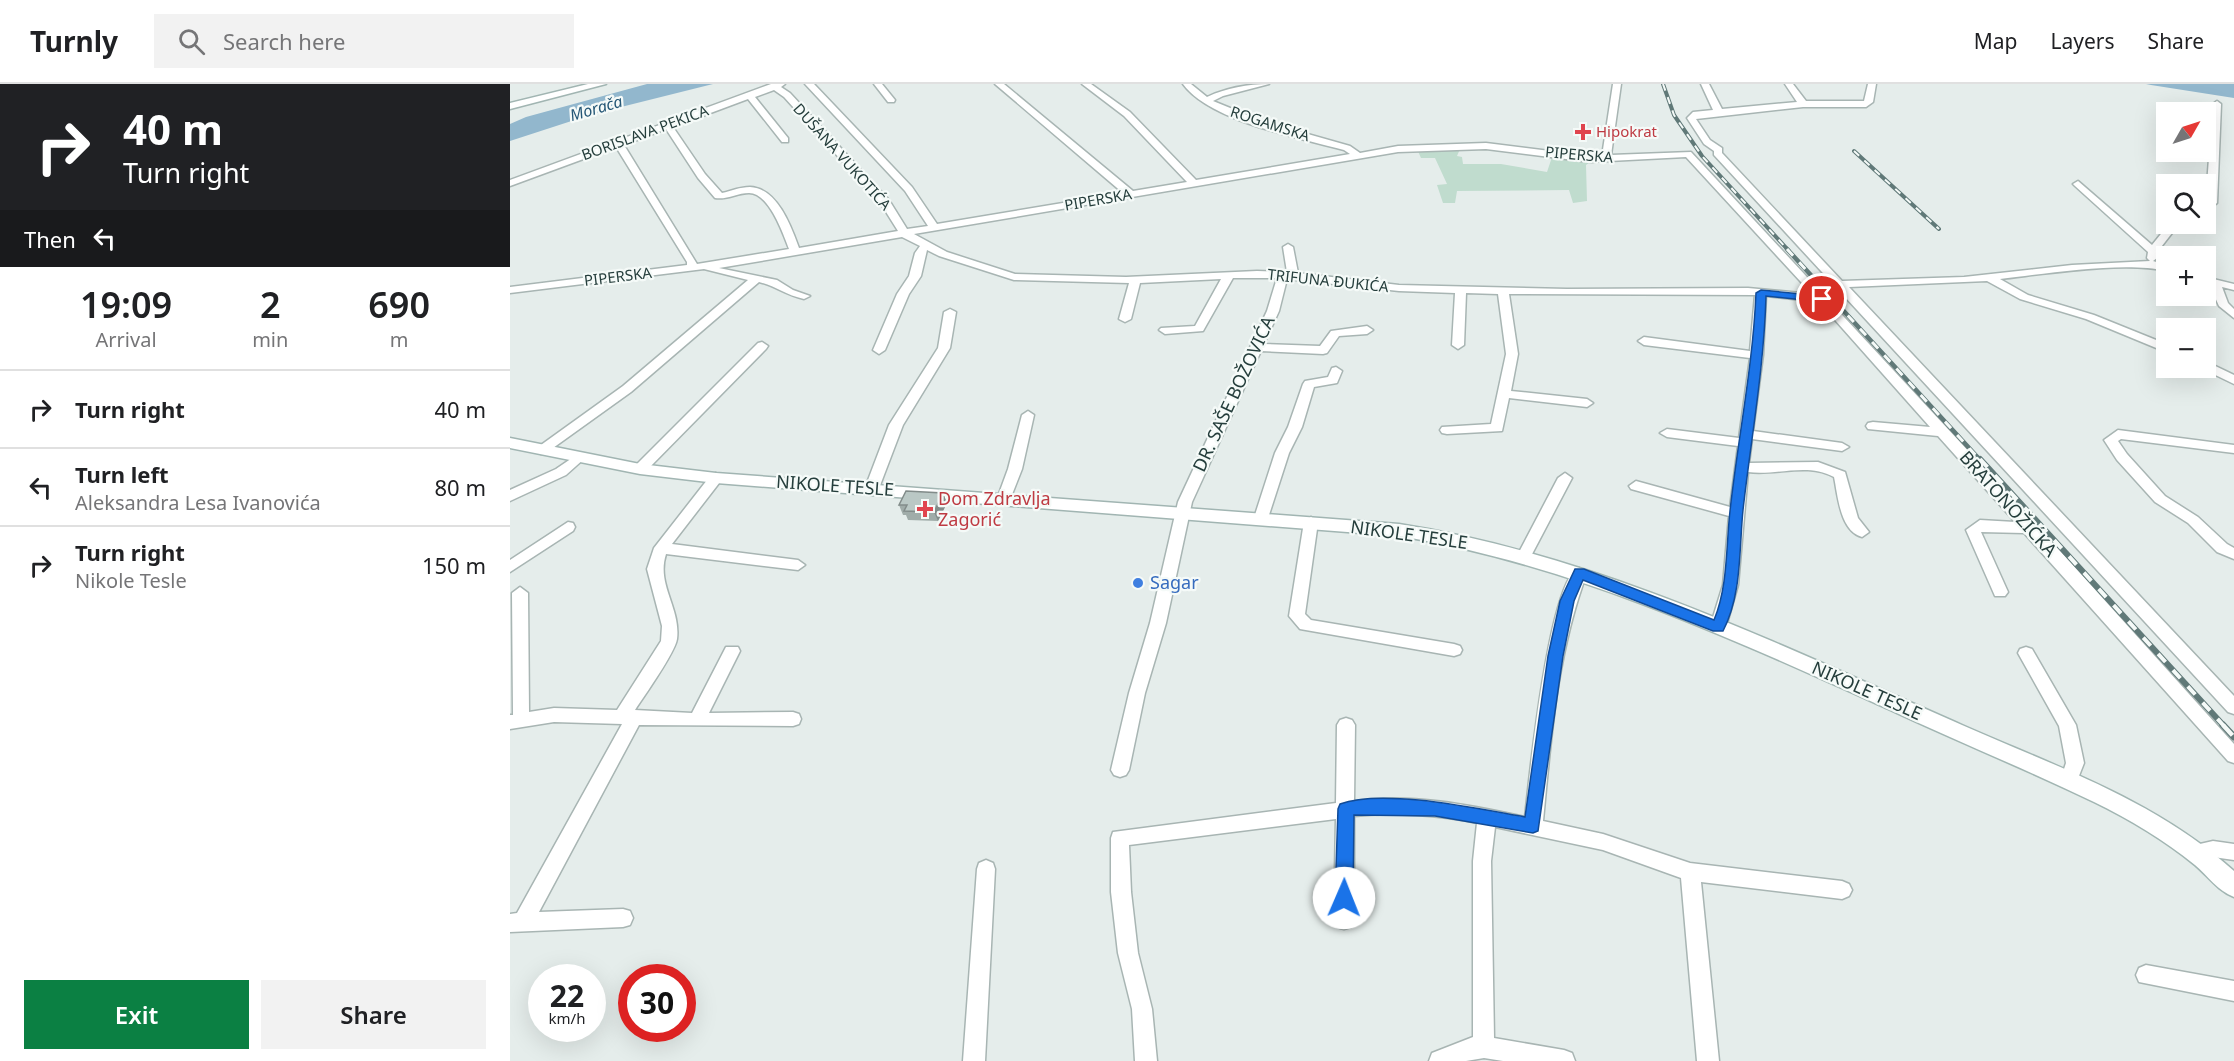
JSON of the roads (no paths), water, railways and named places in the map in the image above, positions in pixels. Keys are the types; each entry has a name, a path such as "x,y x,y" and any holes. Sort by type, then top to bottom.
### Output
{"street":[{"path":"510,106 601,84"},
{"path":"809,84 909,189 934,227"},
{"path":"878,84 891,100"},
{"path":"999,84 1130,194"},
{"path":"1086,84 1131,116 1193,183"},
{"name":"ROGAMSKA","path":"1187,84 1192,94 1244,117 1347,148 1359,156"},
{"path":"1206,101 1220,94 1265,84"},
{"path":"1606,159 1617,84"},
{"path":"1705,84 1719,112"},
{"path":"1789,84 1803,104"},
{"path":"1872,84 1869,102 1866,104 1803,104 1719,112 1692,116 1692,123 1707,142 1706,147 1717,153 2234,707"},
{"name":"BORISLAVA PEKICA","path":"510,183 778,85"},
{"name":"DUŠANA VUKOTIĆA","path":"778,85 885,202 904,232"},
{"path":"749,95 785,140"},
{"path":"2213,174 2217,104"},
{"path":"668,126 701,176 717,194 722,196 752,190 759,192 781,218 795,251"},
{"path":"618,143 692,262 698,268 773,282 789,293 804,296"},
{"name":"PIPERSKA","path":"510,291 698,268 1411,148 1469,146 1606,159 1690,154 1822,299"},
{"path":"2078,184 2153,251"},
{"name":"TRIFUNA ĐUKIĆA","path":"904,232 925,246 1014,277 1135,280 1288,275 1398,288 1761,293"},
{"path":"2152,264 2153,251 2166,234"},
{"path":"879,350 903,294 915,276 920,253 925,246"},
{"path":"1288,248 1288,275"},
{"path":"1839,284 1988,277 2072,268 2156,265"},
{"name":"DR. SAŠE BOŽOVIĆA","path":"1120,770 1137,693 1158,623 1182,512 1203,461 1258,347 1288,275"},
{"path":"1165,330 1199,329 1228,277"},
{"path":"1988,277 2024,297 2090,317 2156,344"},
{"path":"541,450 627,389 756,279"},
{"path":"1125,319 1135,280"},
{"path":"2216,282 2234,287"},
{"path":"1458,345 1461,288"},
{"path":"1448,430 1497,428 1506,394 1512,354 1503,290"},
{"path":"2216,292 2223,304 2234,315"},
{"path":"1718,627 1723,616 1735,552 1736,513 1757,355 1761,293 1822,299"},
{"name":"BRATONOŽIĆKA","path":"1822,299 2031,528 2234,756"},
{"path":"873,489 896,425 944,348 950,312"},
{"path":"1258,347 1323,350 1335,333 1367,330"},
{"path":"1644,341 1757,355"},
{"path":"640,469 762,346"},
{"path":"1261,518 1282,453 1295,428 1309,384 1333,380 1336,370"},
{"path":"2216,371 2234,380"},
{"path":"1506,394 1587,403"},
{"path":"1004,499 1016,469 1028,415"},
{"path":"1873,426 1942,432"},
{"path":"1667,433 1842,447"},
{"path":"2234,449 2118,434 2114,434 2111,440 2121,457 2160,499 2193,520 2222,548 2234,554"},
{"name":"NIKOLE TESLE","path":"510,444 640,469 716,478 1261,518 1432,534 1524,556 1580,573 1718,627 2069,781 2153,822 2198,852 2234,886"},
{"path":"510,496 561,472 578,458"},
{"path":"1743,467 1779,469 1818,466 1832,470 1840,475 1851,519 1862,532"},
{"path":"517,922 669,642 670,626 654,569 660,548 716,478"},
{"path":"1524,556 1565,478"},
{"path":"1636,486 1736,513"},
{"path":"1311,522 1298,616 1300,621 1306,625 1454,650"},
{"path":"2000,592 1974,530 1980,525 2031,528"},
{"path":"510,567 568,527"},
{"path":"660,548 798,565"},
{"path":"1533,826 1555,656 1567,601 1580,573"},
{"path":"520,593 515,721 554,715 697,720 793,719"},
{"path":"697,720 732,651"},
{"path":"2026,653 2067,725 2075,763 2069,781"},
{"path":"1344,920 1346,724"},
{"path":"1146,1061 1142,1009 1128,953 1121,891 1120,838 1366,807 1435,809 1470,813 1603,842 1690,872 1842,891"},
{"path":"1484,1047 1482,861 1487,818"},
{"path":"2198,852 2213,849 2234,852"},
{"path":"974,1061 986,869"},
{"path":"1690,872 1708,1061"},
{"path":"517,922 623,918"},
{"path":"2146,975 2234,991"},
{"path":"1440,1061 1472,1048 1484,1047 1564,1061"}],"water":[{"name":"Morača","path":"647,84 713,84 593,114 510,141 510,124 526,117"},
{"path":"2146,84 2234,84 2234,98 2151,85"}],"railway":[{"path":"1663,84 1674,115 1702,156 1789,251"},
{"path":"1854,151 1939,229"},
{"path":"1787,249 1981,461"},
{"path":"1980,459 2224,726"},
{"path":"2223,725 2234,737"}],"place":[{"name":"Hipokrat","path":"1583,132"},
{"name":"Dom Zdravlja Zagorić","path":"925,509"},
{"name":"Sagar","path":"1138,583"}]}
